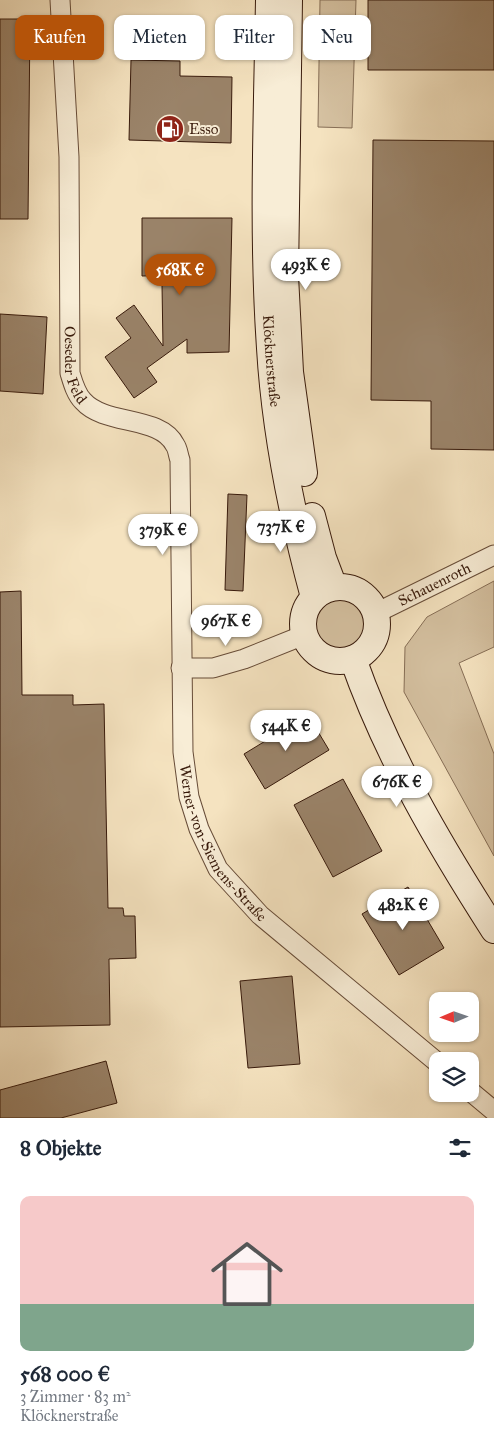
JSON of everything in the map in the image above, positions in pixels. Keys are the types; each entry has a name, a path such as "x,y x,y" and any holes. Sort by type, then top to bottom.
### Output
{"main road":[{"name":"Klöcknerstraße","path":"270,0 270,15"},
{"name":"Klöcknerstraße","path":"289,0 285,276 290,372 305,479 315,529 324,592"},
{"name":"Klöcknerstraße","path":"269,60 266,227 270,349 278,424 289,489 324,592"},
{"path":"278,60 277,125 287,140"},
{"path":"352,588 362,593 376,613 376,629 371,645 353,659 329,660 314,650 304,635 304,612 324,592 352,588"},
{"path":"353,659 363,687 402,776 454,867 494,930"}],"street":[{"name":"Oeseder Feld","path":"60,0 70,157 70,373 83,402 95,410 151,427 166,434 175,445 180,460 181,668"},
{"name":"Schauenroth","path":"376,613 494,555"},
{"path":"181,668 213,668 244,659 304,635"},
{"name":"Werner-von-Siemens-Straße","path":"181,668 183,752 189,797 199,829 218,869 260,914 429,1056"},
{"path":"479,1098 494,1111"}],"shaded area":[{"path":"320,0 356,0 356,15 320,15"},
{"path":"319,60 354,60 352,128 318,127"},
{"path":"494,581 494,647 459,663 494,754 494,856 404,692 405,647 427,617"},
{"path":"340,599 354,603 361,610 365,624 361,638 354,645 340,649 326,645 319,638 315,624 319,610 326,603"}],"building":[{"path":"368,0 494,0 494,70 368,70 368,60 371,60 371,15 368,15"},
{"path":"0,19 15,19 15,60 30,60 28,219 0,219"},
{"path":"131,60 180,61 180,76 232,77 231,143 129,140"},
{"path":"373,140 494,141 494,450 431,449 431,401 371,400"},
{"path":"142,218 232,218 229,352 187,353 187,339 147,368 157,382 134,398 105,357 131,338 116,318 134,305 163,346 162,285 176,275 142,276"},
{"path":"0,314 47,317 43,394 0,391"},
{"path":"228,494 247,495 243,591 225,590"},
{"path":"21,591 22,695 73,695 73,705 104,704 108,908 123,908 124,916 135,916 136,958 109,959 110,1025 0,1027 0,592"},
{"path":"308,715 329,750 265,789 244,754"},
{"path":"343,779 382,851 333,877 294,805"},
{"path":"408,887 444,948 399,975 362,914"},
{"path":"292,976 300,1064 248,1068 240,981"},
{"path":"106,1061 117,1103 61,1118 0,1118 0,1090"}],"place":[{"name":"Esso","path":"170,129"}]}
